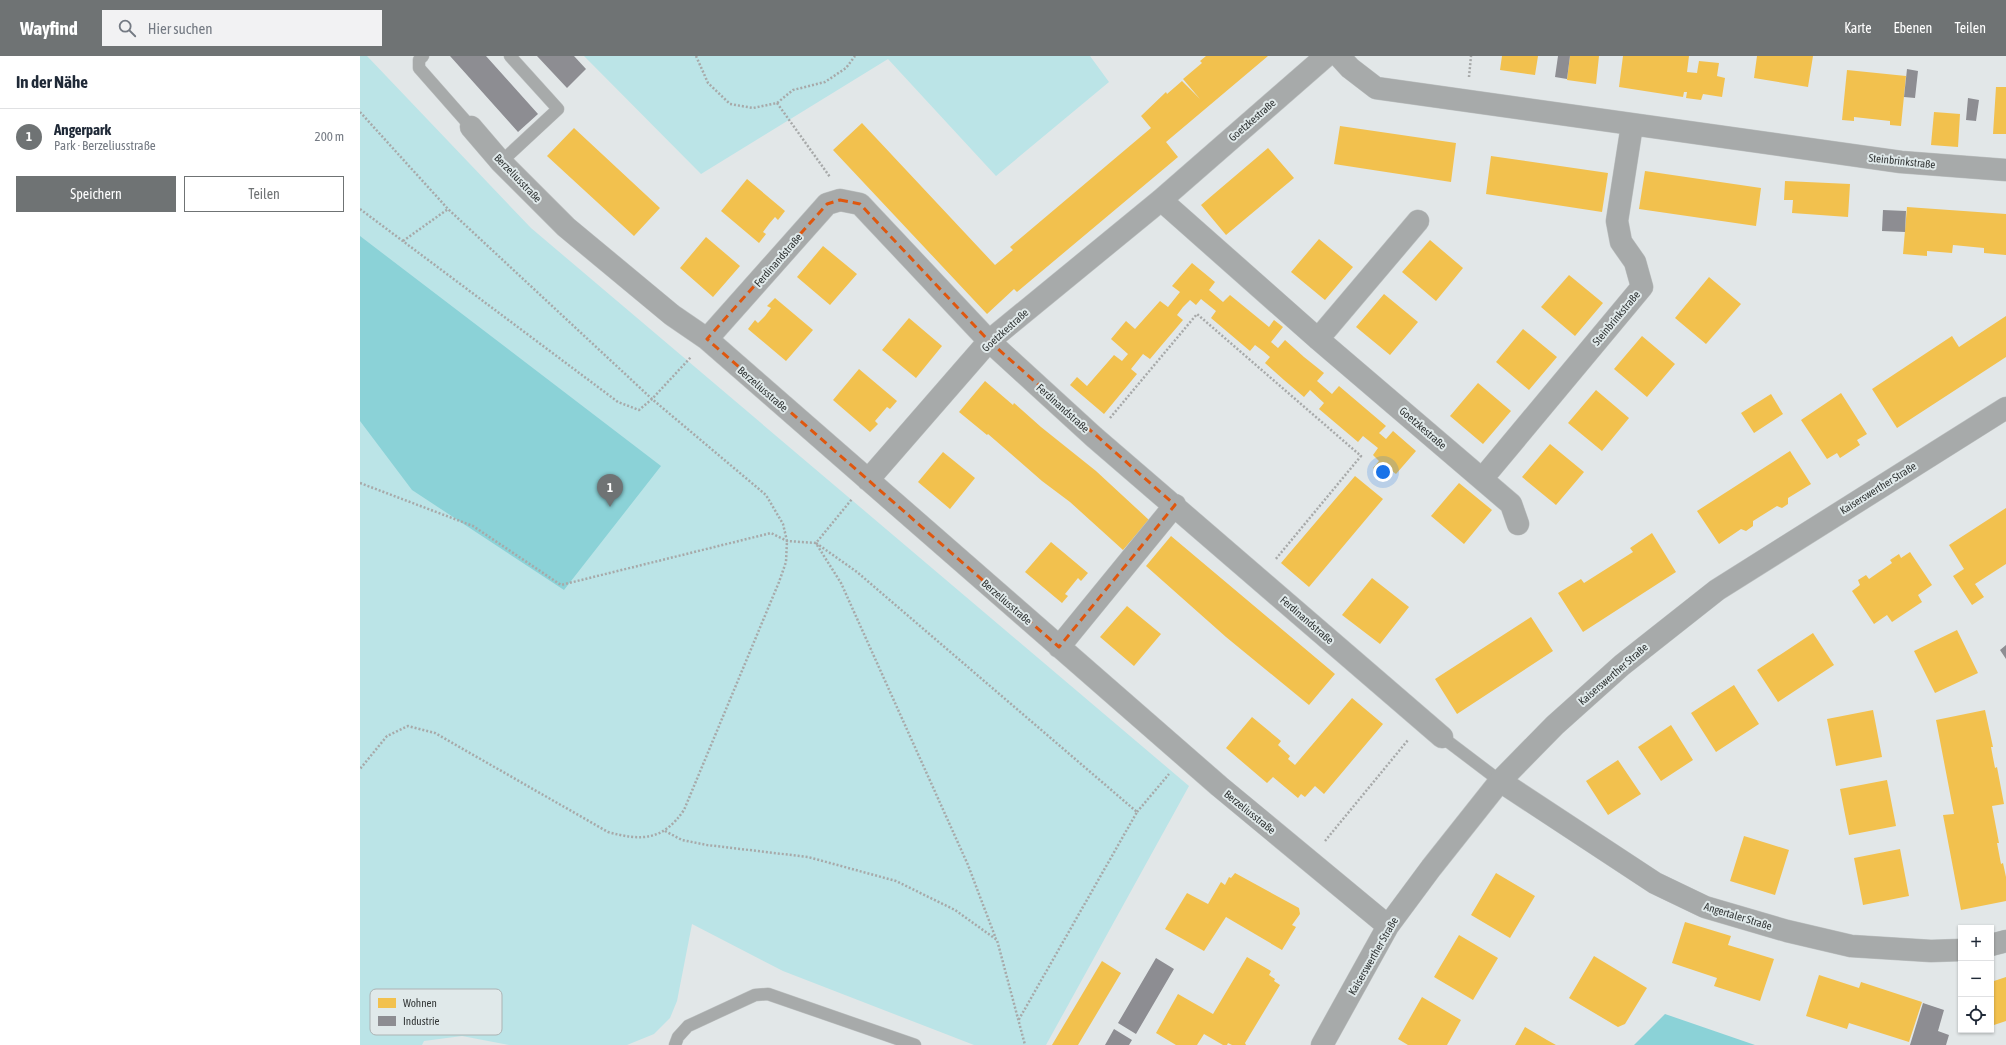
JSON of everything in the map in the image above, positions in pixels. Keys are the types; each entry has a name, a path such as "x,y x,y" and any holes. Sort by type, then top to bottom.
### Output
{"street":[{"name":"Goetzkestraße","path":"868,480 989,341 1161,200 1326,56"},
{"name":"Steinbrinkstraße","path":"1339,56 1350,68 1376,88 1901,162 2006,170"},
{"name":"Steinbrinkstraße","path":"1482,479 1642,287 1635,262 1620,242 1617,220 1632,125"},
{"name":"Berzeliusstraße","path":"471,127 501,162 566,227 672,315 707,339 1219,786 1388,926"},
{"name":"Ferdinandstraße","path":"707,339 827,204 840,200 860,204 989,341 1094,437 1175,505 1442,738"},
{"name":"Goetzkestraße","path":"1161,200 1318,339 1511,504 1518,524"},
{"path":"1318,339 1418,221"},
{"name":"Kaiserswerther Straße","path":"1322,1045 1388,926 1431,868 1500,782 1555,725 1622,665 1717,590 2006,408"},
{"path":"1059,647 1175,505"},
{"name":"Angertaler Straße","path":"1500,782 1655,883 1705,907 1787,931 1852,946 1931,951 1958,950"},
{"path":"1994,944 2006,941"}],"lane":[{"path":"423,56 419,60 419,68 471,127"},
{"path":"501,162 558,109 510,56"},
{"path":"1442,738 1500,782"},
{"path":"675,1045 678,1037 688,1026 755,995 768,994 916,1045"}],"path":[{"path":"696,56 708,83 730,104 753,108 777,103 793,90 825,82 846,68 855,56"},
{"path":"777,103 829,175 840,200"},
{"path":"360,112 448,209 652,399 766,495 783,524 787,540 786,562 780,582 684,810 675,823 665,831 648,837 630,838 608,832 435,733 408,726 387,736 360,769"},
{"path":"360,209 618,402 639,410 652,399 692,356"},
{"path":"402,241 448,209"},
{"path":"1094,437 1197,314 1361,456 1260,579"},
{"path":"816,543 868,480"},
{"path":"360,484 473,526 561,585 771,533 787,540 816,543 857,572 1137,812"},
{"path":"816,543 845,590 968,865 997,940 1025,1045"},
{"path":"1309,860 1424,722"},
{"path":"1018,1021 1137,812 1185,755"},
{"path":"665,831 682,840 707,845 808,857 896,881 955,910 997,940"}],"highlighted area":[{"path":"840,200 860,204 989,341 1175,505 1059,647 707,339 827,204"}],"shaded area":[{"path":"360,56 367,56 531,228 1189,786 1046,1045 974,1045 783,971 692,924 677,1001 670,1018 654,1034 627,1045 509,1045 462,1036 424,1041 422,1045 360,1045"},
{"path":"584,56 1090,56 1109,82 996,176 888,59 701,174"},
{"path":"360,236 661,466 564,590 412,490 360,421"},
{"path":"1665,1014 1755,1045 1634,1045"}],"building: Wohnen":[{"path":"1206,56 1268,56 1166,142 1178,157 1017,292 1014,289 987,314 833,150 862,123 995,265 1013,250 1010,247 1151,128 1141,116 1166,92 1167,94 1182,81 1200,99 1183,79 1202,63 1200,61"},
{"path":"1502,56 1538,56 1535,75 1500,70"},
{"path":"1570,56 1599,56 1596,84 1567,80"},
{"path":"1623,56 1689,56 1687,72 1697,73 1699,61 1719,63 1717,76 1725,78 1722,97 1703,94 1701,100 1686,98 1687,92 1684,92 1683,97 1619,87"},
{"path":"1757,56 1813,56 1808,87 1754,78"},
{"path":"1847,70 1906,76 1901,126 1890,125 1890,121 1854,117 1854,121 1842,120"},
{"path":"1996,87 2006,87 2006,134 1993,134"},
{"path":"1934,112 1960,114 1958,147 1931,145"},
{"path":"1340,126 1456,143 1451,182 1334,164"},
{"path":"574,128 660,208 634,236 547,156"},
{"path":"1268,148 1294,178 1226,235 1201,205"},
{"path":"1491,156 1608,173 1602,212 1486,194"},
{"path":"1645,171 1761,188 1756,226 1639,209"},
{"path":"747,179 785,211 778,220 775,217 769,224 763,232 766,234 759,243 721,211"},
{"path":"1785,181 1850,184 1848,217 1792,213 1793,200 1784,200"},
{"path":"1907,207 2006,214 2006,255 1984,253 1984,248 1953,245 1952,253 1927,251 1927,256 1903,254"},
{"path":"706,237 740,266 713,297 680,268"},
{"path":"1319,239 1353,267 1325,300 1291,272"},
{"path":"1430,240 1463,268 1436,301 1402,272"},
{"path":"823,246 857,274 830,305 797,277"},
{"path":"1192,263 1215,282 1209,290 1223,302 1230,295 1269,327 1274,320 1283,327 1271,342 1278,348 1285,340 1324,373 1317,381 1332,394 1339,386 1386,426 1379,433 1386,439 1393,431 1416,451 1396,474 1388,468 1382,476 1373,468 1379,461 1373,455 1378,448 1363,436 1358,442 1319,409 1324,403 1310,390 1304,397 1265,363 1270,357 1263,351 1255,345 1250,351 1211,318 1216,311 1201,299 1196,305 1190,300 1183,307 1177,315 1183,320 1150,359 1143,354 1131,369 1137,374 1104,414 1070,385 1077,377 1087,386 1114,355 1122,361 1128,354 1111,339 1126,321 1135,329 1160,301 1168,307 1180,292 1172,286"},
{"path":"1569,275 1603,303 1575,336 1541,307"},
{"path":"1709,277 1741,304 1706,344 1675,318"},
{"path":"1384,294 1418,322 1390,355 1356,327"},
{"path":"775,298 813,330 786,361 748,329 755,320 758,323 765,316 771,308 767,306"},
{"path":"2006,316 2006,357 1897,428 1872,389 1952,336 1959,347"},
{"path":"909,318 942,346 916,378 882,350"},
{"path":"1523,329 1557,357 1529,390 1496,362"},
{"path":"1642,336 1675,364 1647,397 1614,369"},
{"path":"859,369 897,401 890,409 887,407 875,421 878,424 870,432 833,400"},
{"path":"985,381 1096,471 1149,520 1123,550 1070,502 1042,481 988,434 987,435 959,412"},
{"path":"1478,383 1511,411 1483,444 1450,416"},
{"path":"1596,390 1629,418 1602,451 1568,423"},
{"path":"1841,393 1867,434 1857,440 1860,445 1840,458 1837,453 1827,459 1801,420"},
{"path":"1771,394 1783,414 1754,433 1741,413"},
{"path":"1550,444 1584,472 1556,505 1522,477"},
{"path":"1790,451 1811,484 1788,498 1788,504 1782,508 1777,506 1753,521 1753,526 1746,531 1741,529 1719,544 1697,511"},
{"path":"943,452 975,478 950,509 918,482"},
{"path":"1355,476 1383,499 1309,587 1281,563"},
{"path":"1459,483 1492,510 1464,544 1431,516"},
{"path":"2006,508 2006,564 1975,584 1984,597 1972,605 1953,576 1964,569 1949,545"},
{"path":"1652,533 1676,572 1583,632 1558,593 1581,579 1584,583 1633,552 1630,548"},
{"path":"1171,536 1335,674 1309,705 1226,637 1146,566"},
{"path":"1051,542 1088,573 1081,581 1078,578 1065,594 1068,596 1062,603 1025,572"},
{"path":"1910,552 1932,585 1918,595 1922,602 1892,622 1887,615 1874,624 1852,591 1860,585 1858,580 1866,575 1869,579 1892,563 1890,560 1899,554 1901,558"},
{"path":"1372,578 1409,607 1380,644 1342,615"},
{"path":"1127,606 1161,634 1134,666 1100,637"},
{"path":"1531,617 1553,651 1457,714 1435,679"},
{"path":"1957,630 1978,673 1935,693 1914,651"},
{"path":"1813,633 1834,665 1778,702 1757,670"},
{"path":"1734,685 1759,724 1716,752 1691,713"},
{"path":"1352,698 1383,724 1324,794 1315,786 1305,797 1301,794 1298,798 1273,777 1267,783 1226,748 1252,717 1281,741 1278,745 1290,756 1288,759 1295,765"},
{"path":"1873,710 1882,757 1836,766 1827,719"},
{"path":"1985,710 1993,747 1991,747 1995,768 1997,767 2004,804 1992,806 1999,843 1997,843 2001,864 2003,863 2006,877 2006,901 1961,910 1943,815 1954,814 1936,720"},
{"path":"1671,725 1693,760 1661,781 1638,747"},
{"path":"1618,760 1641,794 1608,815 1586,781"},
{"path":"1887,780 1896,826 1849,835 1840,789"},
{"path":"1744,836 1789,850 1775,895 1730,881"},
{"path":"1900,849 1909,896 1863,905 1854,858"},
{"path":"1235,873 1299,908 1300,914 1292,925 1296,927 1282,950 1226,917 1204,951 1165,929 1187,893 1208,904 1221,882 1225,885 1229,877 1231,878"},
{"path":"1496,873 1535,896 1510,938 1471,915"},
{"path":"1685,922 1731,936 1728,945 1774,959 1760,1001 1714,986 1717,978 1672,963"},
{"path":"1459,935 1498,958 1473,1000 1434,977"},
{"path":"1594,956 1647,988 1625,1024 1618,1027 1569,998"},
{"path":"1247,957 1271,971 1269,975 1280,985 1245,1043 1246,1045 1232,1045 1228,1043 1227,1045 1223,1045 1204,1034 1197,1045 1176,1045 1156,1033 1178,994 1213,1014"},
{"path":"1102,961 1121,973 1078,1045 1052,1045"},
{"path":"1819,975 1859,988 1861,982 1922,1002 1909,1042 1849,1023 1847,1029 1806,1016"},
{"path":"2006,977 2006,1021 1994,1025 1994,997 1994,981"},
{"path":"1422,997 1461,1020 1447,1045 1408,1045 1398,1039"},
{"path":"1525,1027 1547,1040 1556,1045 1515,1045"}],"building: Industrie":[{"path":"450,56 486,56 538,114 518,132"},
{"path":"537,56 574,56 586,69 567,88"},
{"path":"1558,56 1570,56 1567,79 1555,77"},
{"path":"1907,69 1918,71 1915,98 1904,97"},
{"path":"1968,98 1979,100 1976,121 1966,120"},
{"path":"1883,210 1906,211 1905,232 1882,231"},
{"path":"2006,645 2006,659 2000,650"},
{"path":"1156,958 1174,969 1136,1034 1118,1023"},
{"path":"1923,1003 1944,1010 1938,1031 1949,1035 1946,1045 1910,1045"},
{"path":"1114,1029 1132,1040 1129,1045 1105,1045"}],"place":[{"name":"Angerpark","path":"610,507"}]}
